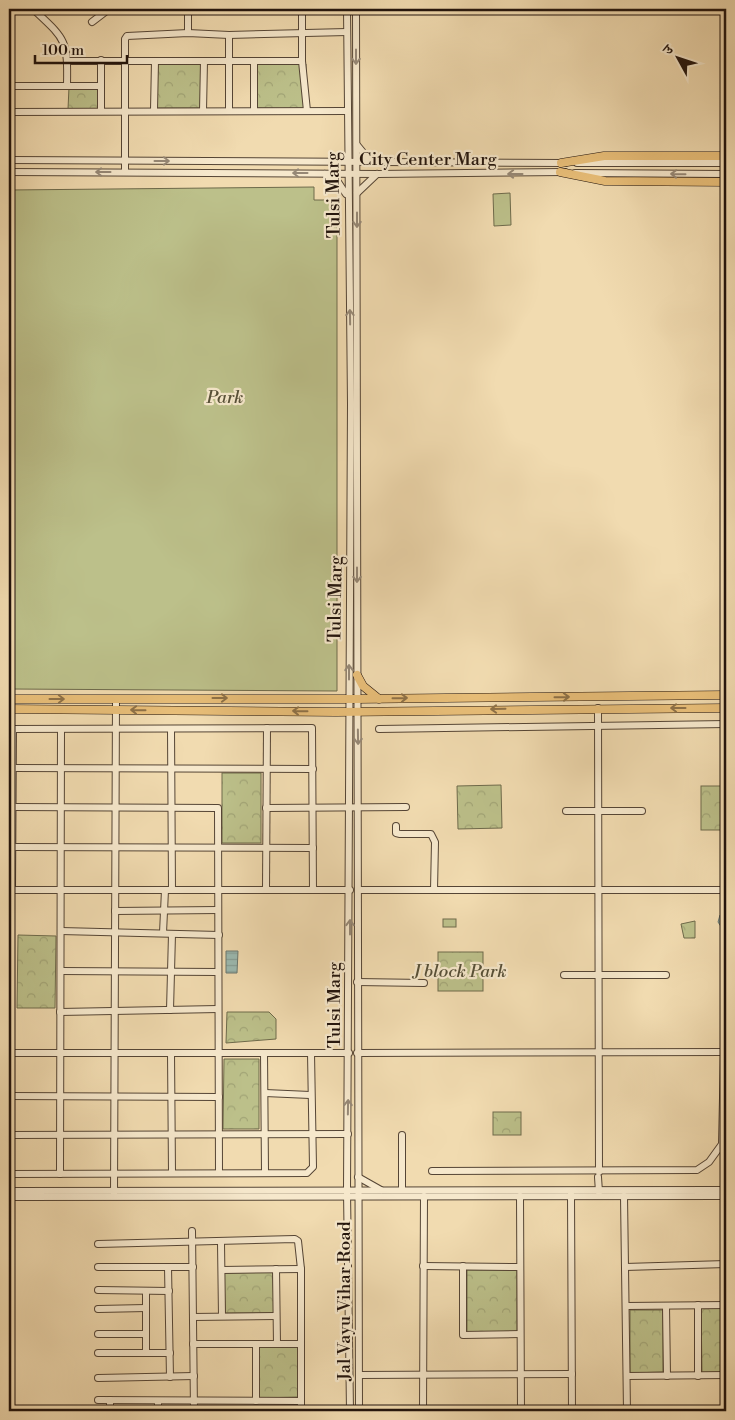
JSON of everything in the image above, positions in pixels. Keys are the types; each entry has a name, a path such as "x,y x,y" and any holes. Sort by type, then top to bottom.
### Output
{"main road":[{"path":"560,163 604,156 726,156"},
{"path":"560,172 605,182 726,182"},
{"path":"357,675 363,686 379,699"},
{"path":"9,698 379,699 726,695"},
{"path":"9,709 353,711 598,717 726,708"}],"street":[{"path":"33,9 62,37 68,61 67,85"},
{"path":"92,22 108,9"},
{"path":"188,9 188,33"},
{"path":"301,9 302,61 307,111"},
{"name":"Tulsi Marg","path":"347,9 347,174 354,404 357,675 353,699"},
{"name":"Tulsi Marg","path":"347,1194 357,194 356,9"},
{"path":"125,172 125,39 130,34 188,33 229,35 347,32"},
{"path":"229,35 229,111"},
{"path":"101,60 101,110"},
{"path":"68,61 302,61"},
{"path":"154,61 154,110"},
{"path":"203,110 204,61"},
{"path":"254,62 254,111"},
{"path":"9,86 100,86"},
{"path":"9,112 101,110 347,111"},
{"path":"356,144 362,154 371,162"},
{"name":"City Center Marg","path":"9,160 726,163"},
{"name":"City Center Marg","path":"9,172 347,174 560,172 726,174"},
{"path":"324,173 338,182 348,198"},
{"path":"357,194 378,174"},
{"path":"114,1194 116,699"},
{"name":"Tulsi Marg","path":"353,711 358,808 358,1194"},
{"path":"379,729 598,717 726,724"},
{"path":"598,717 599,1193"},
{"path":"266,890 267,728"},
{"path":"313,890 312,728 11,729 13,807 10,890 61,890 115,890 168,890 218,890 266,890 313,890 350,890"},
{"path":"60,1174 61,729"},
{"path":"163,933 172,849 171,729"},
{"path":"13,768 312,769"},
{"path":"13,807 218,808 219,1173"},
{"path":"266,808 406,807"},
{"path":"566,811 642,811"},
{"path":"396,826 396,833 400,834 431,834 435,842 434,890"},
{"path":"12,846 172,849 313,848"},
{"path":"358,890 726,890"},
{"path":"115,911 218,910"},
{"path":"61,931 219,934"},
{"path":"170,1010 172,934"},
{"path":"61,971 218,972"},
{"path":"564,975 666,974"},
{"path":"357,982 424,983"},
{"path":"60,1012 218,1009"},
{"path":"357,1053 725,1052 724,1144 709,1162 697,1170 599,1173 432,1171"},
{"path":"9,1146 10,1053 349,1053"},
{"path":"171,1053 172,1173"},
{"path":"264,1053 265,1172"},
{"path":"9,1174 307,1173 313,1167 310,1095 311,1053"},
{"path":"265,1093 310,1095"},
{"path":"10,1096 219,1097"},
{"path":"10,1135 348,1134"},
{"path":"402,1135 402,1190"},
{"path":"358,1177 382,1190"},
{"path":"358,1194 382,1190 571,1193 726,1190"},
{"path":"9,1191 114,1194 358,1194 424,1196 520,1196 571,1193"},
{"path":"571,1193 572,1411"},
{"path":"599,1193 624,1196 726,1196"},
{"path":"9,1197 114,1194"},
{"name":"Jal Vayu Vihar Road","path":"347,1194 350,1411"},
{"name":"Jal Vayu Vihar Road","path":"358,1194 359,1411"},
{"path":"423,1411 424,1196"},
{"path":"520,1196 521,1411"},
{"path":"624,1196 627,1411"},
{"path":"192,1230 194,1411"},
{"path":"98,1244 221,1243 295,1239 300,1245 301,1268 301,1411"},
{"path":"221,1243 222,1316"},
{"path":"625,1266 726,1264"},
{"path":"423,1266 520,1266"},
{"path":"463,1266 463,1335 520,1334"},
{"path":"98,1267 193,1267"},
{"path":"168,1267 170,1377"},
{"path":"222,1270 301,1268"},
{"path":"276,1269 277,1344"},
{"path":"98,1290 169,1291"},
{"path":"146,1290 146,1353"},
{"path":"698,1305 698,1376"},
{"path":"626,1306 726,1305"},
{"path":"666,1306 667,1376"},
{"path":"98,1309 146,1308"},
{"path":"193,1317 276,1316"},
{"path":"98,1334 146,1334"},
{"path":"193,1344 301,1344"},
{"path":"256,1344 256,1401"},
{"path":"98,1353 170,1352"},
{"path":"359,1375 572,1374"},
{"path":"98,1378 194,1376"},
{"path":"627,1376 726,1376"},
{"path":"98,1400 301,1401"},
{"path":"110,1400 110,1411"},
{"path":"158,1401 158,1411"}],"green space":[{"path":"157,63 201,63 201,108 157,108"},
{"path":"257,64 306,64 305,109 256,108"},
{"path":"69,87 99,87 99,109 68,109"},
{"name":"Park","path":"314,187 314,200 337,200 337,691 9,689 9,190"},
{"path":"510,193 511,225 494,226 493,194"},
{"path":"222,773 261,773 261,843 222,843"},
{"path":"501,785 502,828 458,829 457,786"},
{"path":"701,786 726,786 726,830 701,830"},
{"path":"443,919 456,919 456,927 443,927"},
{"path":"695,921 695,938 684,938 681,924"},
{"path":"18,935 56,936 55,1008 17,1008"},
{"name":"J block Park","path":"438,952 483,952 483,991 438,991"},
{"path":"227,1012 269,1012 276,1019 276,1039 226,1043"},
{"path":"224,1059 259,1059 259,1129 223,1129"},
{"path":"493,1112 521,1112 521,1135 493,1135"},
{"path":"467,1270 517,1270 517,1332 467,1332"},
{"path":"273,1272 274,1313 225,1313 224,1273"},
{"path":"701,1308 726,1308 726,1373 702,1373"},
{"path":"630,1310 663,1310 663,1372 630,1373"},
{"path":"298,1346 298,1397 259,1398 258,1347"}],"water":[{"path":"726,911 726,929 722,928 718,922 720,915"},
{"path":"226,951 238,951 237,973 226,973"}]}
